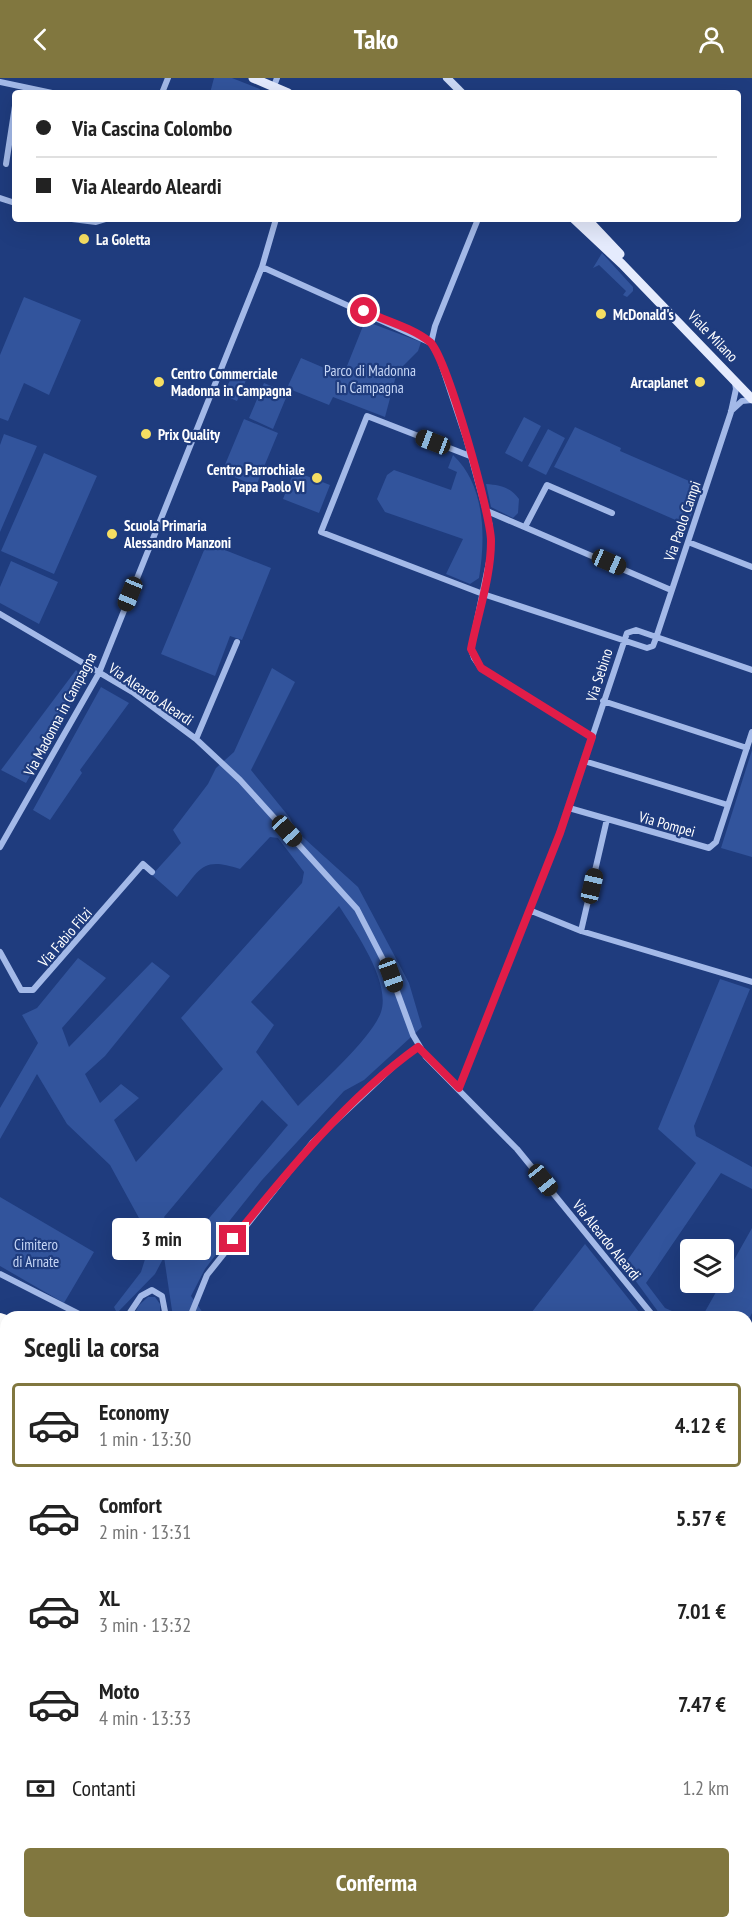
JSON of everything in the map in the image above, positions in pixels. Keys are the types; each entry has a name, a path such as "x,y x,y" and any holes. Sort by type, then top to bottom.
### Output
{"main road":[{"path":"253,78 276,82"},
{"name":"Viale Milano","path":"577,222 622,264 752,399"},
{"name":"Viale Milano","path":"590,222 752,393"}],"street":[{"path":"447,78 459,90"},
{"path":"0,82 18,89"},
{"path":"6,165 12,126"},
{"name":"Via Madonna in Campagna","path":"0,848 99,673 262,267 275,222"},
{"path":"431,343 435,326 477,222"},
{"path":"262,267 431,343 439,357 487,511 491,542 471,649 481,668 592,737"},
{"name":"Via Paolo Campi","path":"656,638 731,412 736,389 733,379"},
{"path":"731,412 742,401 752,399"},
{"path":"470,456 367,416 321,532 483,594 647,648 653,646 656,638"},
{"path":"525,526 547,485 612,513"},
{"path":"487,511 671,590"},
{"path":"688,542 752,567"},
{"name":"Via Aleardo Aleardi","path":"0,614 134,693 196,739 240,780 357,909 391,975 418,1047 517,1149 649,1311"},
{"path":"623,640 627,633 636,630 752,670"},
{"name":"Via Sebino","path":"459,1088 569,808 623,640"},
{"name":"Via Aleardo Aleardi","path":"196,739 237,642"},
{"path":"603,701 747,748"},
{"name":"Via Pompei","path":"569,808 709,848 716,842 752,732"},
{"path":"584,761 728,805"},
{"path":"581,931 608,819"},
{"name":"Via Fabio Filzi","path":"0,952 21,990 33,990 143,864 152,872"},
{"path":"529,910 581,931 752,982"},
{"path":"192,1311 207,1275 312,1143 399,1061 418,1047"},
{"path":"0,1274 72,1311"},
{"path":"131,1311 141,1296 152,1290 162,1296 165,1311"}],"green space":[{"path":"214,78 232,78 260,89 260,90 211,90"},
{"path":"602,253 633,287 633,291 627,297 623,295 626,291 599,265 593,268"},
{"path":"24,297 81,320 49,395 24,383 8,421 0,418 0,355"},
{"name":"Parco di Madonna In Campagna","path":"365,321 421,342 418,351 397,372 385,417 333,397 329,405 287,388 301,358 343,376"},
{"path":"234,372 247,378 237,401 223,395"},
{"path":"264,383 288,393 273,429 249,418"},
{"path":"524,417 541,426 522,462 505,453"},
{"path":"244,419 278,433 256,486 222,472"},
{"path":"575,427 621,448 620,451 696,484 689,503 695,506 687,525 554,467"},
{"path":"548,429 565,438 546,475 528,466"},
{"path":"4,434 37,446 0,532 0,445"},
{"path":"44,453 97,476 54,574 1,551"},
{"path":"453,455 464,467 472,481 481,512 482,545 479,578 470,584 446,574 463,539 385,512 377,499 387,475 394,470 451,490 457,472 448,468"},
{"path":"294,471 330,485 319,513 283,499"},
{"path":"486,484 504,487 519,499 518,513 513,518 491,507"},
{"path":"207,543 271,568 242,640 230,636 215,676 161,654"},
{"path":"11,561 58,582 39,624 0,603 0,587"},
{"path":"272,668 295,682 251,770 290,818 295,830 358,887 409,983 422,1027 364,1080 344,1091 262,1180 227,1224 227,1240 205,1269 191,1296 202,1311 172,1311 164,1257 155,1274 119,1311 116,1311 114,1307 141,1272 151,1240 110,1165 67,1124 37,1074 0,1139 0,1108 38,1043 22,1015 37,1008 78,958 106,978 62,1028 69,1047 152,962 170,976 105,1056 85,1074 100,1103 121,1084 139,1098 114,1120 136,1162 223,1069 181,1018 302,883 304,872 278,838 270,837 240,869 227,865 209,865 197,872 177,897 152,875 181,843 173,830 208,784 216,768 234,752","holes":["339,906 362,943 381,986 383,1000 381,1012 376,1023 356,1048 298,1106 256,1052 274,1025 251,1002","262,1100 288,1125 183,1249 164,1217"]},
{"path":"76,670 85,679 26,783 1,770"},
{"path":"101,687 129,703 80,770 82,773 50,820 33,810"},
{"path":"752,750 752,857 721,848"},
{"path":"720,979 750,989 694,1126 696,1136 752,1167 752,1189 721,1173 646,1283 665,1308 672,1311 658,1311 624,1265 696,1163 658,1129"},
{"name":"Cimitero di Arnate","path":"0,1197 94,1252 64,1303 0,1266"},
{"path":"752,1228 752,1311 705,1311 715,1293 734,1293 734,1260"},
{"path":"585,1244 638,1311 533,1311"},
{"path":"148,1297 155,1297 160,1304 160,1311 136,1311"}],"place":[{"name":"La Goletta","path":"84,239"},
{"name":"McDonald's","path":"601,314"},
{"name":"Centro Commerciale Madonna in Campagna","path":"159,382"},
{"name":"Arcaplanet","path":"700,382"},
{"name":"Prix Quality","path":"146,434"},
{"name":"Centro Parrochiale Papa Paolo VI","path":"317,478"},
{"name":"Scuola Primaria Alessandro Manzoni","path":"112,534"}],"route":[{"path":"233,1239 312,1143 399,1061 418,1047 459,1088 560,833 592,737 481,668 474,658 471,649 491,542 487,511 466,438 439,357 431,343 364,311"}]}
